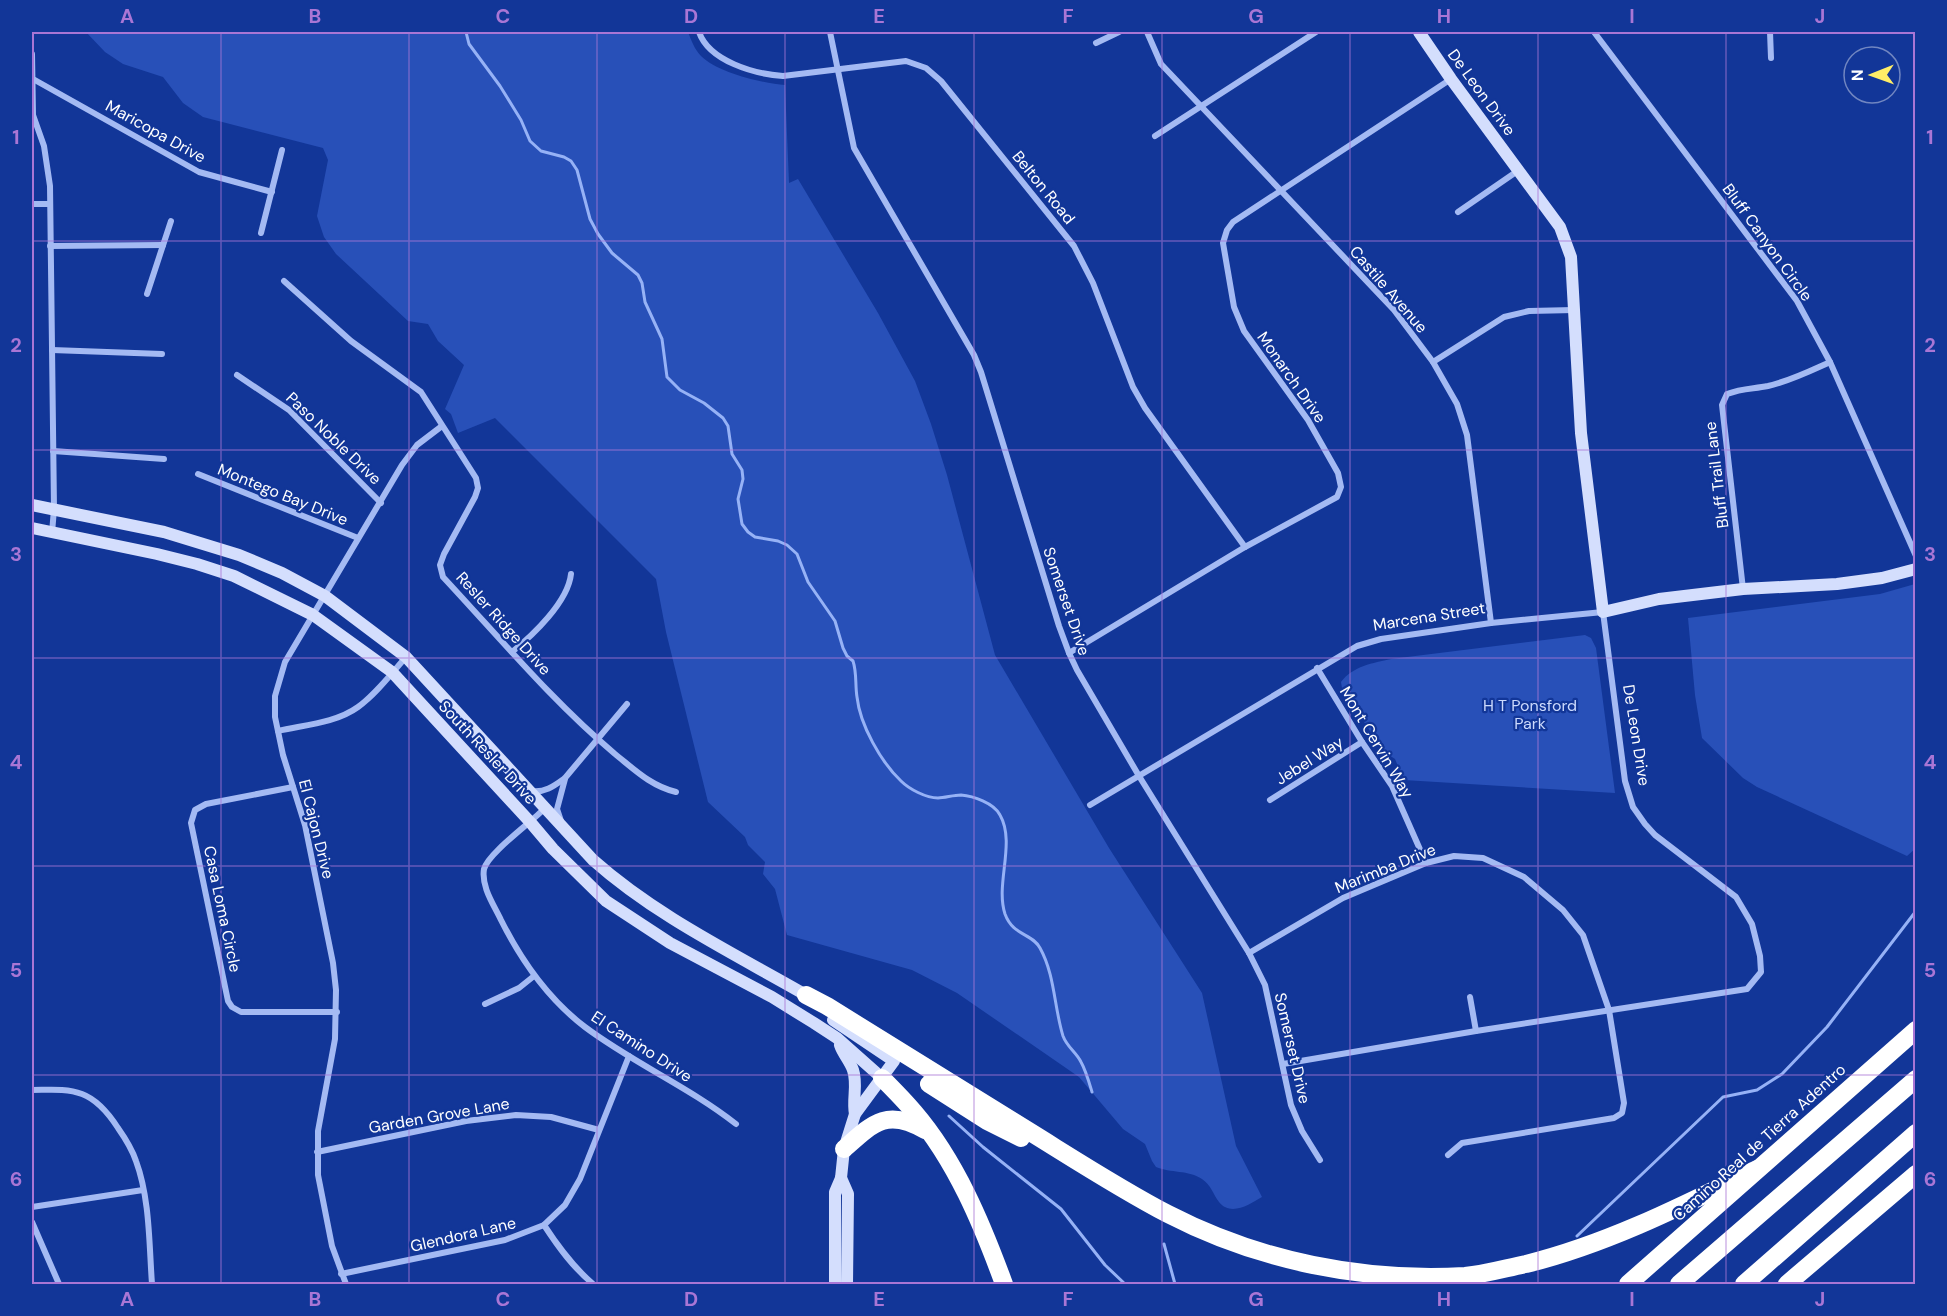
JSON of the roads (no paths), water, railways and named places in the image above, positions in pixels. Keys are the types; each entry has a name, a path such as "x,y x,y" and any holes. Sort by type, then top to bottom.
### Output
{"highway":[{"path":"806,995 1110,1182 1170,1215 1236,1243 1278,1257 1316,1266 1400,1275 1466,1276 1495,1271 1554,1256 1628,1231 1757,1169"},
{"name":"Camino Real de Tierra Adentro","path":"1628,1284 1916,1030"},
{"path":"894,1061 987,1121 1017,1137 1052,1145"},
{"path":"882,1078 915,1112 957,1176 1004,1284"},
{"path":"1679,1284 1916,1079"},
{"path":"844,1149 867,1128 883,1120 895,1118 910,1121 930,1133"},
{"path":"1744,1284 1916,1133"},
{"path":"1787,1284 1916,1174"}],"main road":[{"name":"De Leon Drive","path":"1419,32 1560,227 1566,240 1571,257 1581,433 1603,612"},
{"name":"South Resler Drive","path":"32,505 164,532 239,555 282,573 325,596 406,657 593,860 622,885 659,911 806,995 824,1013 894,1061"},
{"name":"South Resler Drive","path":"32,528 197,564 234,576 313,615 392,672 578,875 606,901 670,943 772,997 837,1038 882,1078"},
{"name":"Marcena Street","path":"1603,612 1659,600 1743,589 1837,584 1882,578 1916,569"},
{"path":"837,1038 841,1050 853,1069 855,1114"},
{"path":"834,1284 835,1192 841,1178 844,1149 855,1114 894,1061"},
{"path":"841,1178 848,1194 847,1284"}],"street":[{"name":"Belton Road","path":"699,32 705,46 714,54 755,71 783,76 906,61 926,68 941,81 1074,246 1093,283 1133,387 1145,408 1245,547"},
{"name":"Somerset Drive","path":"830,32 854,148 974,355 1069,653 1139,776 1249,953 1268,994 1291,1106 1298,1123 1320,1160"},
{"path":"1096,43 1119,32"},
{"name":"Castile Avenue","path":"1147,32 1161,64 1394,310 1433,362 1457,404 1467,435 1491,623"},
{"path":"1155,136 1316,32"},
{"name":"Bluff Canyon Circle","path":"1594,32 1797,301 1830,362 1916,556"},
{"path":"1770,32 1771,58"},
{"path":"32,54 33,115 48,165 50,204 54,510 52,533"},
{"name":"Maricopa Drive","path":"33,79 199,172 272,192"},
{"name":"Monarch Drive","path":"1069,653 1245,547 1337,497 1341,487 1338,473 1308,420 1244,332 1234,307 1223,243 1227,230 1233,222 1451,79"},
{"path":"261,233 282,150"},
{"path":"1458,212 1519,170"},
{"path":"32,204 50,204"},
{"path":"147,294 171,221"},
{"path":"50,246 163,245"},
{"path":"284,281 351,340 421,392 442,426"},
{"path":"1433,362 1504,317 1529,311 1575,310"},
{"path":"52,350 162,354"},
{"name":"Bluff Trail Lane","path":"1743,589 1722,405 1727,394 1740,389 1767,387 1830,362"},
{"name":"Paso Noble Drive","path":"237,375 289,410 381,502"},
{"name":"El Cajon Drive","path":"346,1284 332,1246 320,1194 318,1152 320,1112 332,1062 337,1012 333,963 305,825 278,731 274,705 285,662 358,538 408,456 423,440 442,426"},
{"name":"Resler Ridge Drive","path":"442,426 476,478 478,488 444,554 440,565 443,576 555,700 650,782 676,792"},
{"path":"53,451 164,459"},
{"name":"Montego Bay Drive","path":"198,474 358,538"},
{"path":"513,652 543,623 566,592 571,574"},
{"name":"Marcena Street","path":"1090,805 1357,646 1382,639 1491,623 1603,612"},
{"name":"De Leon Drive","path":"1283,1064 1747,989 1761,972 1760,956 1752,924 1736,897 1655,835 1633,807 1625,781 1603,612"},
{"path":"278,731 337,718 348,713 365,702 406,657"},
{"name":"Mont Cervin Way","path":"1317,668 1392,786 1426,863"},
{"path":"530,790 542,791 553,787 565,778 627,704"},
{"name":"Jebel Way","path":"1270,800 1362,742"},
{"path":"563,827 557,809 565,778"},
{"name":"Casa Loma Circle","path":"293,787 206,804 195,810 191,823 228,1001 232,1007 241,1012 337,1012"},
{"name":"El Camino Drive","path":"546,808 491,856 484,870 487,891 512,941 534,976 584,1026 716,1108 736,1124"},
{"name":"Marimba Drive","path":"1249,953 1343,898 1426,863 1454,856 1483,858 1524,877 1563,909 1583,935 1610,1010 1624,1103 1622,1113 1614,1118 1462,1143 1448,1155"},
{"path":"485,1004 519,988 534,976"},
{"path":"1470,997 1476,1031"},
{"name":"Glendora Lane","path":"341,1275 505,1240 544,1225 571,1197 629,1056"},
{"path":"32,1090 74,1091 91,1098 116,1125 136,1161 143,1190 148,1223 152,1284"},
{"name":"Garden Grove Lane","path":"318,1152 507,1115 551,1117 599,1131"},
{"path":"32,1207 143,1190"},
{"path":"32,1222 59,1284"},
{"path":"544,1225 561,1251 593,1284"}],"waterway":[{"path":"466,32 469,44 500,86 521,120 530,141 541,151 571,161 577,170 590,219 598,234 612,253 638,275 642,283 645,302 662,339 667,377 680,390 704,403 723,418 728,426 732,454 742,470 743,479 738,499 742,524 755,537 778,541 797,554 808,582 835,621 843,648 853,661 862,719 886,764 901,781 918,792 938,798 961,795 971,797 993,807 1000,815 1006,838 1002,890 1005,914 1017,930 1037,943 1045,958 1063,1036 1081,1062 1092,1092"},
{"path":"1577,1236 1723,1097 1757,1090 1782,1074 1827,1027 1916,911"},
{"path":"949,1116 983,1147 1061,1209 1105,1265 1125,1284"},
{"path":"1164,1244 1175,1284"}],"park label":[{"name":"H T Ponsford Park","path":"1530,714"}]}
